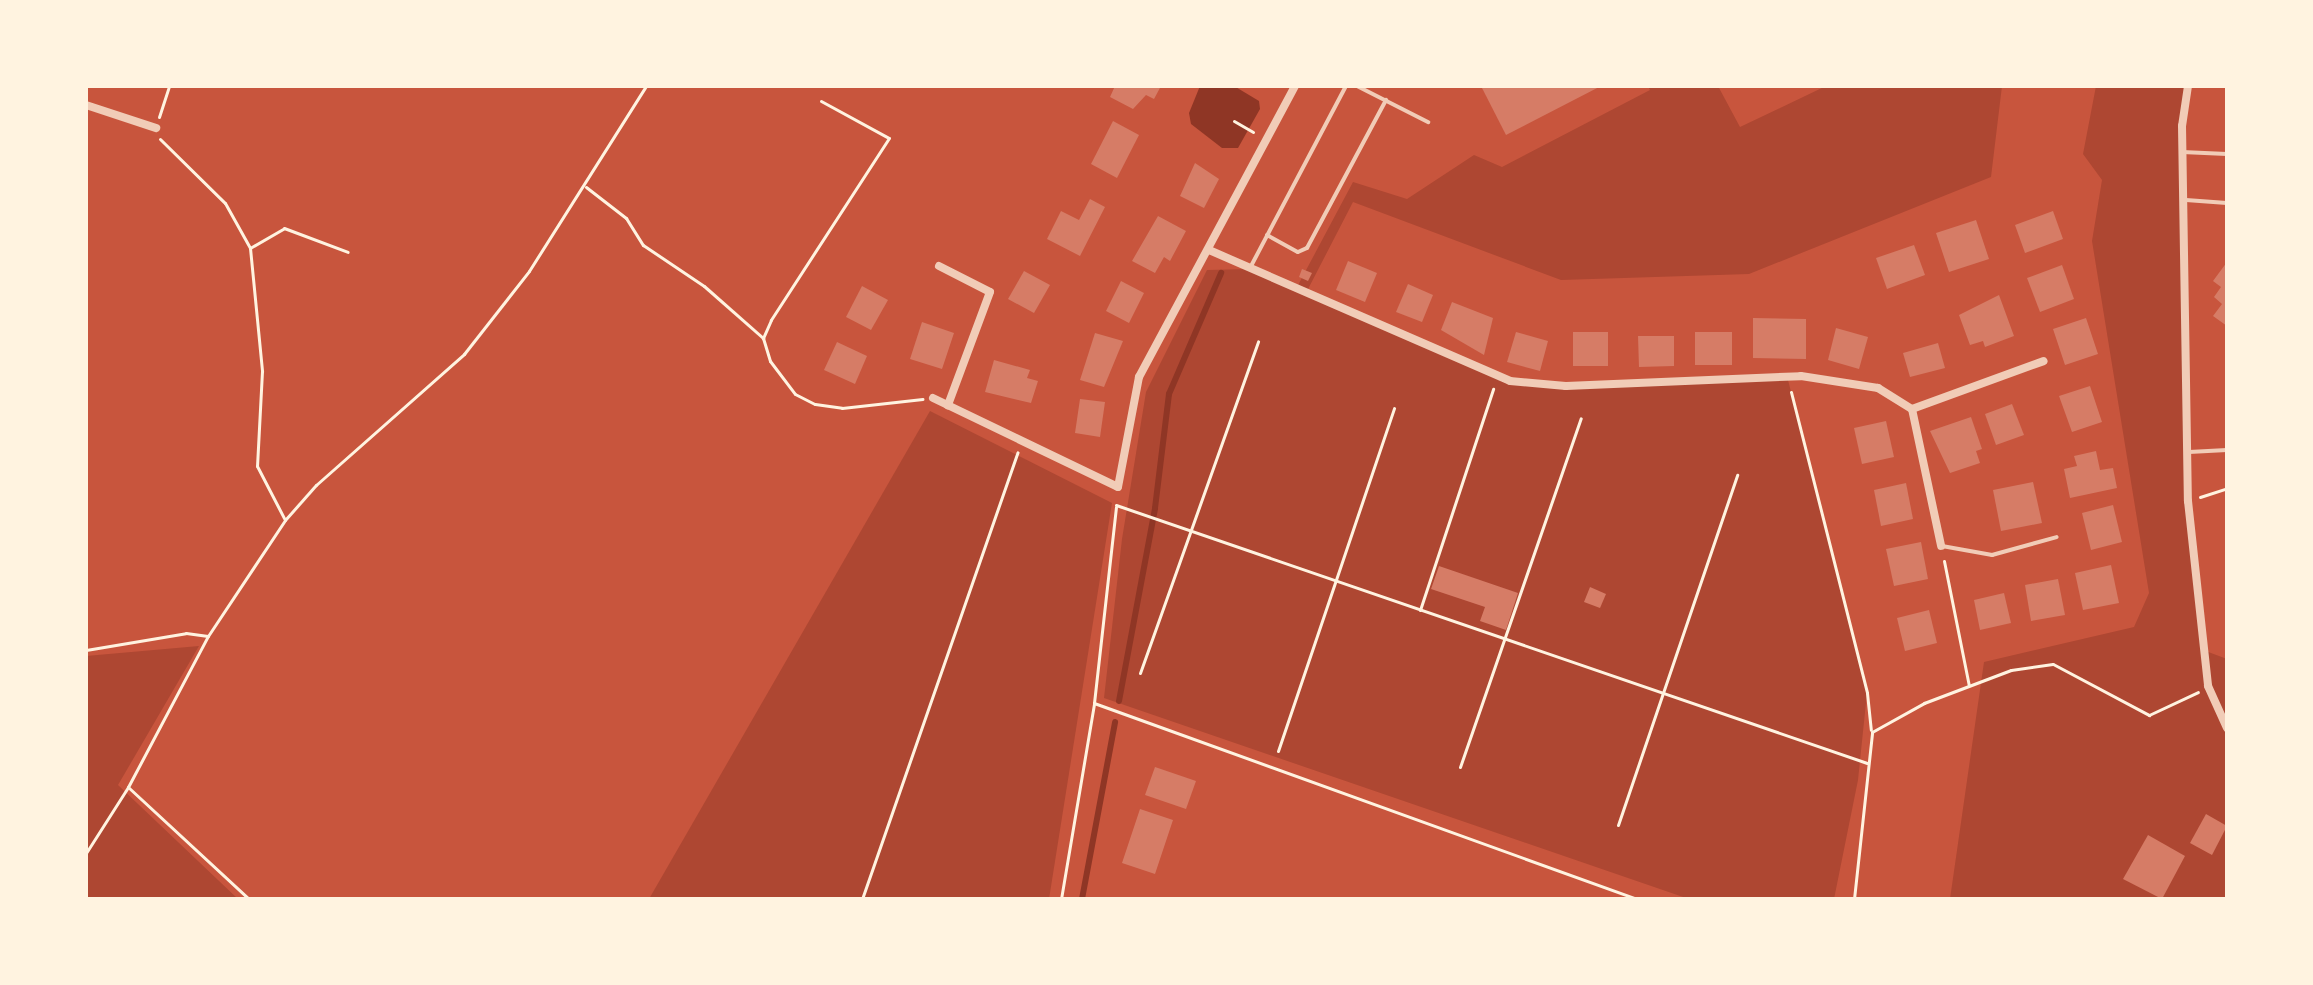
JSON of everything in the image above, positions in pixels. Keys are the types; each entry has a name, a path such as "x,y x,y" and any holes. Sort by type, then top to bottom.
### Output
{"street":[{"path":"933,398 1118,487 1139,377 1295,86"},
{"path":"2188,86 2182,152 2188,501 2208,686 2227,728"},
{"path":"86,105 156,128"},
{"path":"1209,250 1498,376 1566,386 1787,376 1878,388 1912,409 1941,546"},
{"path":"939,266 990,292 948,405"},
{"path":"1912,409 2044,361"}],"lane":[{"path":"1250,269 1346,86"},
{"path":"1357,86 1428,122"},
{"path":"1267,235 1298,252 1307,248 1386,100"},
{"path":"2182,152 2227,154"},
{"path":"2183,199 2227,203"},
{"path":"2187,452 2227,450"},
{"path":"1941,546 1992,555 2057,537"}],"path":[{"path":"169,86 156,128 161,143 225,203 250,248 262,371 257,466 285,520"},
{"path":"86,853 128,787 208,636 285,520 316,485 464,354 529,271 646,86"},
{"path":"763,338 889,138 821,101"},
{"path":"1234,121 1267,140"},
{"path":"585,186 626,218 643,245 704,286 763,338 780,378 815,404 842,408 933,398"},
{"path":"250,248 284,228 348,252"},
{"path":"1140,673 1258,341"},
{"path":"1420,610 1498,376"},
{"path":"1787,376 1867,693 1872,732 1854,899"},
{"path":"1278,751 1394,408"},
{"path":"1460,767 1581,418"},
{"path":"862,899 1022,441"},
{"path":"1618,825 1737,475"},
{"path":"1061,899 1094,703 1118,487"},
{"path":"2188,501 2227,488"},
{"path":"1116,505 1867,763"},
{"path":"1941,546 1969,686"},
{"path":"86,650 186,633 208,636"},
{"path":"1872,732 1969,686 2011,670 2053,664 2149,715 2208,686"},
{"path":"1094,703 1637,899"},
{"path":"128,787 249,899"}],"shaded area":[{"path":"1200,86 1234,86 1259,101 1260,109 1238,148 1222,148 1191,124 1189,113"},
{"path":"1648,86 1718,86 1740,127 1826,86 2002,86 1991,177 1749,274 1561,280 1353,202 1306,293 1510,381 1566,386 1787,376 1867,693 1858,780 1834,899 1689,899 1104,698 1122,539 1146,392 1207,270 1250,269 1296,289 1353,182 1407,199 1474,155 1502,167 1650,90"},
{"path":"2096,86 2188,86 2182,126 2188,501 2203,650 2227,659 2227,899 1950,899 1984,662 2134,627 2149,593 2092,241 2102,180 2083,154"},
{"path":"930,411 1112,503 1049,899 649,899"},
{"path":"199,646 118,785 238,899 86,899 86,656"}],"building":[{"path":"1115,86 1161,86 1154,99 1146,95 1133,109 1110,97"},
{"path":"1481,86 1601,86 1506,135"},
{"path":"1113,121 1139,135 1117,178 1091,164"},
{"path":"1195,163 1219,179 1204,208 1180,196"},
{"path":"1090,199 1105,207 1080,256 1047,239 1061,211 1079,220"},
{"path":"2053,211 2063,239 2025,253 2015,225"},
{"path":"1158,216 1186,231 1170,261 1164,257 1155,273 1132,261"},
{"path":"1976,220 1989,259 1949,272 1936,233"},
{"path":"1914,245 1925,275 1887,289 1876,258"},
{"path":"1348,261 1377,273 1365,302 1336,290"},
{"path":"2227,262 2227,326 2213,316 2222,304 2214,297 2221,287 2213,281"},
{"path":"2062,265 2074,299 2040,312 2027,278"},
{"path":"1302,269 1312,273 1308,281 1299,277"},
{"path":"1024,271 1050,285 1034,313 1008,299"},
{"path":"1121,281 1144,293 1129,323 1106,311"},
{"path":"1408,284 1433,295 1422,322 1396,312"},
{"path":"862,286 888,300 871,330 846,317"},
{"path":"1999,295 2014,336 1985,347 1983,341 1970,345 1959,315"},
{"path":"1452,302 1493,318 1484,355 1441,330"},
{"path":"1753,318 1806,319 1806,359 1753,358"},
{"path":"2086,318 2098,354 2065,365 2053,329"},
{"path":"922,322 954,333 942,369 910,359"},
{"path":"1836,328 1868,337 1859,369 1828,360"},
{"path":"1516,332 1548,341 1540,371 1507,362"},
{"path":"1573,332 1608,332 1608,366 1573,366"},
{"path":"1695,332 1732,332 1732,365 1695,365"},
{"path":"1095,333 1123,341 1104,387 1080,380"},
{"path":"1638,336 1674,336 1674,366 1639,367"},
{"path":"837,342 867,356 855,384 824,370"},
{"path":"1938,343 1945,368 1910,377 1903,353"},
{"path":"994,360 1030,370 1027,378 1038,381 1031,403 985,392"},
{"path":"2090,386 2102,422 2072,432 2059,396"},
{"path":"1080,399 1105,402 1100,437 1075,433"},
{"path":"2012,404 2024,435 1996,445 1985,414"},
{"path":"1971,417 1982,449 1976,451 1980,463 1950,473 1930,431"},
{"path":"1886,421 1894,457 1862,464 1854,428"},
{"path":"2096,451 2100,470 2113,468 2117,488 2070,498 2064,469 2077,466 2074,456"},
{"path":"2033,482 2042,523 2001,531 1993,490"},
{"path":"1906,483 1913,519 1881,526 1874,490"},
{"path":"2113,505 2122,542 2091,550 2082,513"},
{"path":"1921,542 1928,579 1894,586 1886,549"},
{"path":"2111,565 2119,603 2083,610 2075,573"},
{"path":"1439,566 1518,593 1506,630 1480,621 1485,607 1431,589"},
{"path":"2058,579 2065,615 2031,621 2025,585"},
{"path":"1590,587 1606,594 1600,608 1584,602"},
{"path":"2004,593 2011,623 1980,630 1974,600"},
{"path":"1929,610 1937,643 1905,651 1897,618"},
{"path":"1155,767 1196,781 1186,809 1145,795"},
{"path":"1140,809 1173,820 1155,874 1122,863"},
{"path":"2206,814 2227,826 2212,855 2190,843"},
{"path":"2148,835 2185,856 2162,899 2123,879"}],"waterway":[{"path":"1119,701 1155,508 1169,394 1221,273"},
{"path":"1082,899 1115,722"}]}
